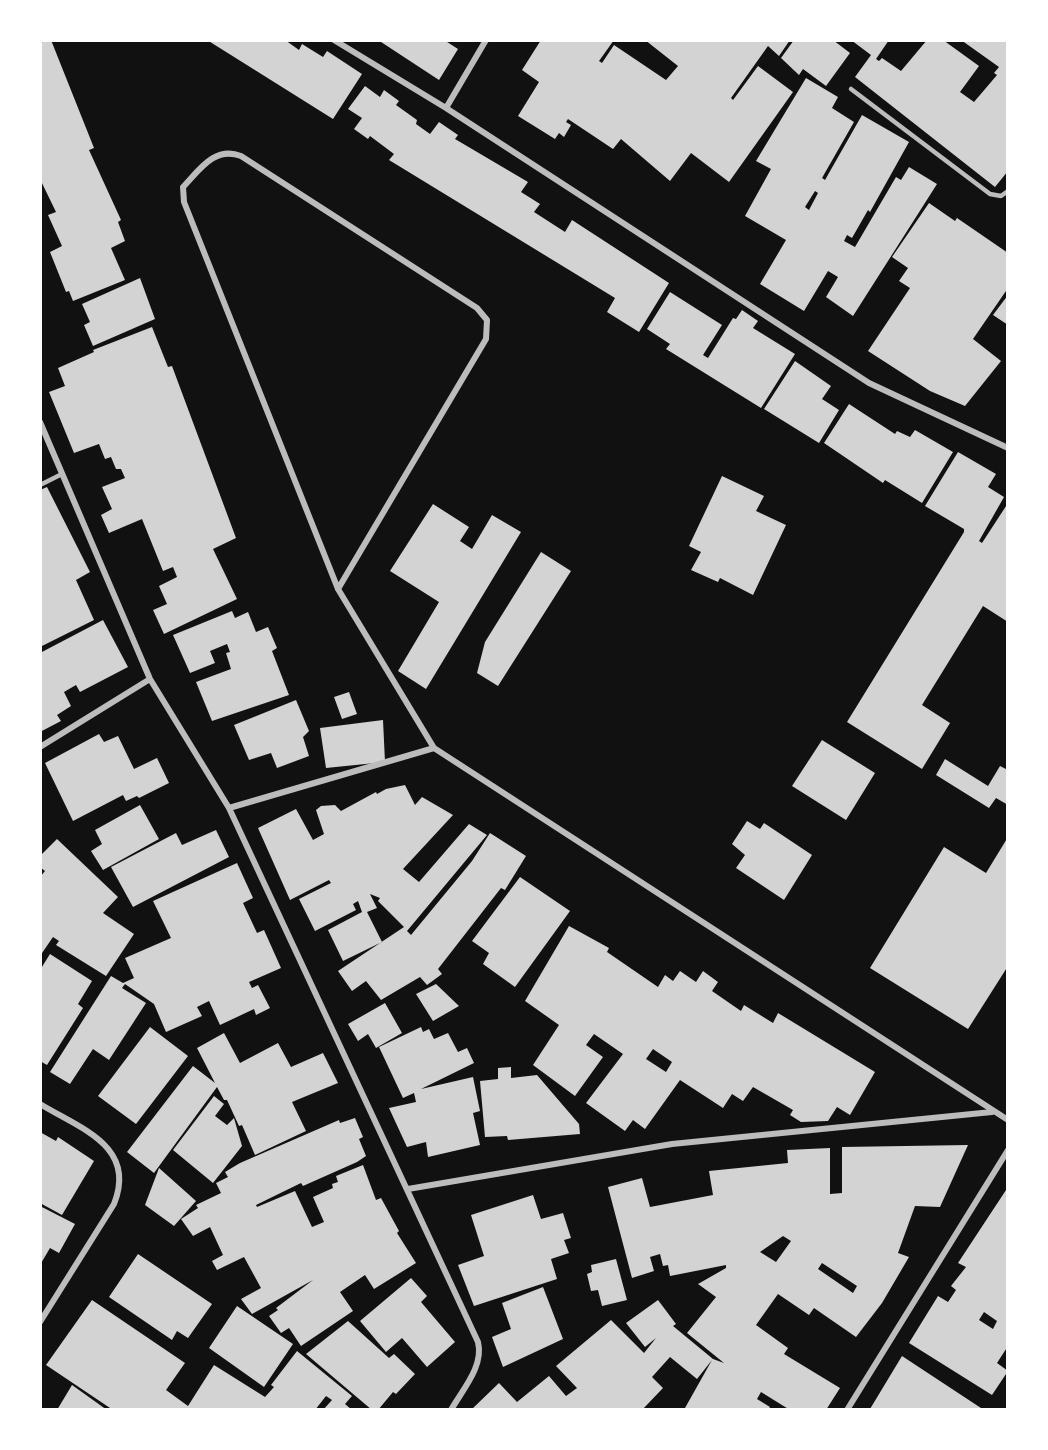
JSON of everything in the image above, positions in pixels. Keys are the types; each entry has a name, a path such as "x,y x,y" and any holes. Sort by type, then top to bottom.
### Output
{"street":[{"path":"334,40 446,108 869,383 1008,448"},
{"path":"446,108 486,40"},
{"path":"338,589 486,339 487,320 477,308 241,156 229,151 219,153 183,187 183,202 338,589 434,748 992,1112 1008,1120"},
{"path":"40,422 150,679 230,808 408,1189 480,1350 477,1366 451,1410"},
{"path":"40,747 150,679"},
{"path":"230,808 434,748"},
{"path":"40,1104 107,1145 116,1159 121,1175 120,1189 114,1204 40,1322"},
{"path":"408,1189 672,1144 992,1112"},
{"path":"847,1410 1008,1150"}],"lane":[{"path":"851,89 990,194 1001,196 1008,191"},
{"path":"40,485 62,474"}],"building":[{"path":"51,40 94,148 89,150 121,220 118,222 125,241 111,248 125,280 73,301 69,291 66,292 50,252 62,246 48,215 56,212 40,179 40,43"},
{"path":"207,40 285,40 299,50 302,44 323,57 327,51 362,74 333,119"},
{"path":"378,40 444,40 458,49 439,80"},
{"path":"541,40 614,40 599,61 602,63 614,45 666,80 678,66 645,40 790,40 779,56 768,46 731,98 733,100 758,66 793,92 729,182 691,153 670,181 621,139 613,149 568,119 566,122 571,125 564,137 559,133 555,139 518,116 539,82 522,70"},
{"path":"794,40 833,40 850,53 826,86 803,69 799,75 781,58"},
{"path":"851,40 889,40 876,59 879,61 882,58 901,71 927,40 943,40 979,66 960,92 974,102 997,75 994,73 999,67 961,40 1008,40 1008,171 995,187 855,77 871,55"},
{"path":"806,78 838,97 832,108 854,122 822,178 825,180 862,115 909,142 870,212 868,210 852,238 847,235 844,241 855,247 896,177 901,180 909,167 937,184 853,316 826,297 838,277 828,271 804,311 760,284 786,240 745,216 771,169 756,161","holes":["815,191 818,193 809,210 805,207"]},
{"path":"365,86 380,97 384,90 399,101 396,105 417,120 416,124 430,134 439,122 458,135 455,139 528,182 521,192 540,204 534,212 565,232 572,220 669,283 639,332 607,312 615,298 389,160 394,154 370,136 368,139 354,129 362,118 348,109"},
{"path":"929,203 955,221 957,218 1008,253 1008,288 973,339 1001,361 965,406 930,391 868,351 910,288 899,281 908,268 892,257"},
{"path":"140,278 155,319 93,346 84,325 90,322 82,304"},
{"path":"670,292 722,325 703,355 708,358 733,318 736,319 742,310 758,321 753,328 795,354 761,408 666,349 670,344 647,329"},
{"path":"1008,295 1008,325 993,315"},
{"path":"152,327 168,367 172,366 236,538 213,549 237,599 164,634 153,610 167,604 159,586 177,577 173,567 163,571 142,519 109,533 101,515 112,509 102,487 125,478 121,469 116,469 111,457 105,459 99,444 74,453 49,392 65,386 58,368 94,352 93,350"},
{"path":"795,361 831,386 822,399 839,410 819,443 764,409"},
{"path":"849,404 895,434 897,431 910,437 915,430 953,452 922,503 885,480 883,483 824,443"},
{"path":"958,452 996,474 988,487 1004,497 979,541 982,543 1008,503 1008,622 983,606 922,705 950,723 922,769 847,722 964,532 964,529 925,506"},
{"path":"722,476 764,496 756,511 786,525 753,595 720,578 718,582 691,570 701,552 689,546"},
{"path":"47,487 90,572 76,580 94,620 40,647 40,490"},
{"path":"433,504 469,527 460,541 472,549 492,515 521,532 426,689 398,671 439,602 390,571"},
{"path":"541,552 571,571 498,686 477,673 485,642"},
{"path":"232,611 235,618 248,612 256,632 268,627 277,648 272,651 289,695 212,721 196,682 231,669 226,653 230,652 227,644 210,651 215,663 190,673 173,635"},
{"path":"103,620 128,667 80,692 76,685 64,692 71,706 57,715 61,721 40,732 40,653"},
{"path":"349,692 357,714 342,719 334,697"},
{"path":"296,700 309,731 303,737 309,756 277,768 271,753 249,760 234,725"},
{"path":"383,720 385,762 326,768 320,728"},
{"path":"99,734 104,742 118,736 134,769 157,758 169,783 139,798 137,796 126,801 123,795 73,821 45,763"},
{"path":"822,740 875,773 846,820 792,786"},
{"path":"945,759 988,786 1000,766 1008,770 1008,805 996,798 989,808 936,775"},
{"path":"405,785 415,805 422,797 453,815 403,869 419,882 469,824 487,835 407,931 411,935 472,861 490,833 526,856 505,890 501,888 438,969 442,974 427,985 420,977 381,1000 366,981 352,991 338,971 380,943 343,961 328,930 362,912 358,901 353,904 356,910 315,931 299,899 331,883 329,880 290,900 258,828 296,809 313,840 324,834 316,810 321,806 335,805 341,811 376,792 377,794 386,789","holes":["370,894 380,898 378,901 404,927 382,942 367,912 377,908"]},
{"path":"140,805 159,839 103,870 91,851 102,844 95,830"},
{"path":"747,821 760,829 764,823 812,855 784,900 736,868 745,855 732,844"},
{"path":"216,830 229,857 133,907 111,867 176,833 182,845"},
{"path":"1008,837 1008,966 968,1029 870,968 944,847 986,873"},
{"path":"57,839 118,897 103,913 134,934 106,976 56,945 59,941 53,937 40,956 40,877 45,871 40,867 40,856"},
{"path":"237,863 253,898 243,903 257,933 264,930 281,968 249,982 252,988 258,985 270,1008 256,1015 254,1009 220,1025 209,1001 197,1007 202,1016 166,1032 154,1004 125,984 122,988 146,1003 109,1060 93,1049 70,1084 50,1072 111,976 123,983 134,978 125,958 171,938 153,901"},
{"path":"520,877 570,911 515,987 483,964 489,953 472,941"},
{"path":"569,926 609,948 607,952 658,987 665,975 673,981 680,971 696,982 703,971 718,982 712,991 741,1011 744,1005 773,1023 778,1013 875,1072 850,1115 837,1107 828,1121 801,1122 790,1115 793,1110 753,1087 743,1101 732,1094 723,1108 680,1080 645,1129 633,1120 625,1131 586,1103 623,1054 594,1034 586,1045 603,1057 575,1096 533,1065 559,1025 525,1001","holes":["653,1049 672,1062 666,1072 646,1059"]},
{"path":"50,954 92,981 78,1004 83,1008 47,1065 40,1061 40,970"},
{"path":"436,984 459,1006 433,1021 416,994"},
{"path":"385,1003 402,1033 376,1048 368,1034 358,1041 348,1024"},
{"path":"150,1027 188,1056 136,1124 98,1096"},
{"path":"421,1027 423,1032 429,1029 434,1039 448,1033 458,1052 467,1048 474,1063 421,1089 473,1077 480,1111 473,1113 480,1145 428,1157 426,1142 407,1147 389,1108 416,1102 414,1093 403,1098 379,1047"},
{"path":"224,1033 240,1063 278,1043 291,1067 323,1053 338,1083 292,1102 306,1131 255,1155 242,1125 239,1126 227,1100 224,1100 217,1087 154,1173 127,1152 193,1066 215,1083 197,1048"},
{"path":"511,1067 511,1078 537,1075 579,1124 580,1134 508,1140 507,1136 485,1137 480,1081 498,1079 498,1068"},
{"path":"214,1096 224,1104 215,1116 227,1125 234,1118 242,1146 213,1183 173,1150"},
{"path":"355,1118 363,1137 359,1139 366,1156 357,1162 303,1186 301,1183 256,1205 257,1207 295,1191 312,1227 324,1222 313,1197 333,1188 332,1184 338,1182 336,1176 363,1165 376,1200 381,1198 399,1231 397,1233 416,1263 374,1289 365,1275 340,1292 353,1311 301,1346 289,1328 281,1333 269,1316 313,1280 252,1314 241,1299 261,1288 244,1257 217,1270 212,1261 223,1255 210,1227 193,1236 181,1219 198,1208 196,1205 221,1193 216,1183 228,1177 225,1172 240,1163 339,1120 340,1123"},
{"path":"40,1132 56,1141 58,1137 94,1161 62,1215 40,1203"},
{"path":"968,1145 940,1207 915,1206 898,1253 909,1257 882,1303 856,1337 814,1308 809,1315 778,1294 756,1325 788,1348 784,1354 840,1388 826,1410 790,1410 761,1392 757,1399 770,1407 768,1410 688,1410 685,1408 712,1360 697,1379 670,1357 652,1377 663,1388 642,1410 471,1410 499,1383 517,1402 549,1376 566,1396 577,1388 556,1366 611,1320 644,1353 656,1338 645,1347 626,1323 658,1300 676,1324 673,1326 713,1359 724,1363 687,1333 716,1297 698,1284 726,1268 726,1265 670,1276 668,1265 663,1266 660,1254 650,1257 654,1271 632,1278 608,1187 642,1178 650,1207 713,1195 709,1171 788,1163 787,1150 830,1148 830,1194 842,1193 842,1147","holes":["783,1236 791,1241 776,1262 760,1252","822,1263 857,1286 853,1293 818,1269"]},
{"path":"159,1168 196,1201 174,1226 145,1205"},
{"path":"1008,1187 1008,1346 997,1363 1008,1371 992,1395 909,1343 938,1296 948,1302 956,1290 951,1286 966,1267 958,1263","holes":["984,1312 997,1321 993,1329 979,1320"]},
{"path":"533,1195 541,1219 563,1213 571,1238 564,1240 569,1253 551,1259 557,1279 474,1306 458,1265 484,1256 471,1215"},
{"path":"40,1206 75,1224 59,1253 50,1248 40,1265"},
{"path":"138,1254 212,1304 188,1338 177,1331 172,1340 109,1297"},
{"path":"616,1259 627,1300 602,1306 598,1290 591,1291 587,1274 592,1272 591,1265"},
{"path":"411,1278 427,1296 421,1302 455,1342 427,1367 402,1338 386,1352 360,1321"},
{"path":"543,1287 563,1339 503,1367 492,1337 511,1329 502,1303"},
{"path":"92,1300 185,1363 166,1390 188,1406 214,1365 265,1397 274,1387 271,1385 297,1351 352,1396 345,1404 352,1410 323,1410 332,1400 326,1396 315,1410 113,1410 46,1365"},
{"path":"237,1306 293,1344 264,1387 209,1348"},
{"path":"348,1321 389,1358 394,1354 415,1374 396,1394 393,1392 378,1410 372,1410 306,1354"},
{"path":"902,1356 984,1410 870,1409"},
{"path":"72,1385 107,1410 57,1410"}]}
